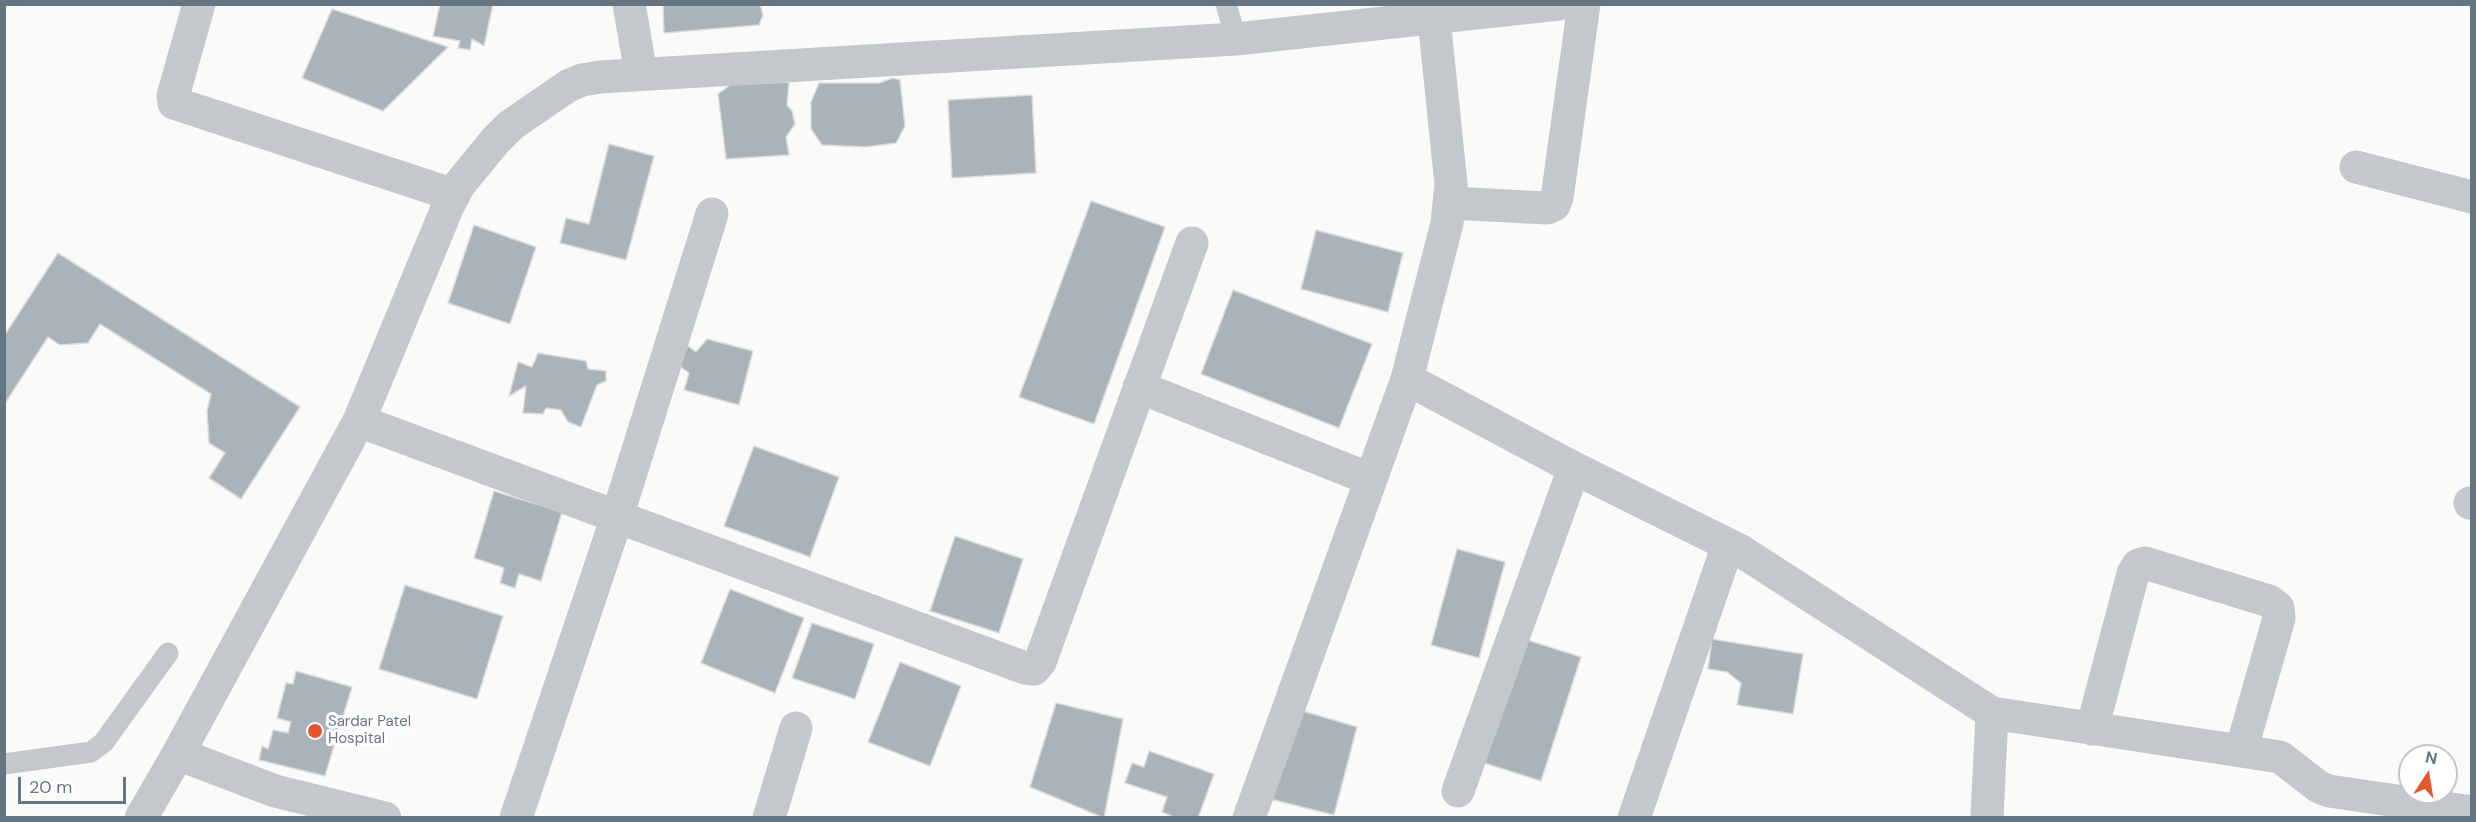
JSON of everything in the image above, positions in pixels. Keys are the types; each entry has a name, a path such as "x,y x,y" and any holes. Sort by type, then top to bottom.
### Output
{"street":[{"path":"199,4 173,96 174,103 454,195"},
{"path":"629,4 641,74"},
{"path":"141,818 359,421 454,195 495,141 511,125 568,86 582,80 600,77 641,74 1236,39 1559,4"},
{"path":"1450,203 1547,208 1554,205 1557,198 1584,4"},
{"path":"1249,818 1407,379 1447,223 1451,184 1434,19"},
{"path":"2356,167 2472,196"},
{"path":"516,818 617,517 712,214"},
{"path":"359,421 1025,668 1034,669 1040,662 1192,243"},
{"path":"1407,379 1758,562 1992,713 2280,757 2319,787 2329,791 2472,812"},
{"path":"1139,387 1370,478"},
{"path":"1458,791 1574,468"},
{"path":"1634,818 1728,545"},
{"path":"2092,729 2133,574 2138,565 2145,563 2269,602 2278,608 2279,618 2241,751"},
{"path":"1987,818 1992,713"},
{"path":"769,818 796,728"},
{"path":"178,754 271,804 386,818"}],"lane":[{"path":"1226,4 1236,39"},
{"path":"4,764 91,752 104,742 168,653"}],"building":[{"path":"440,4 493,4 484,46 472,39 470,50 458,48 460,41 433,36"},
{"path":"663,4 760,4 763,15 759,25 664,33"},
{"path":"332,9 448,47 383,111 302,78"},
{"path":"893,78 900,80 905,126 896,143 866,147 822,145 811,129 811,102 819,83 879,83"},
{"path":"789,82 787,105 792,111 795,124 786,137 789,155 726,159 718,94 730,85"},
{"path":"1032,95 1036,173 952,178 948,100"},
{"path":"609,144 654,156 626,260 560,243 566,218 589,224"},
{"path":"1091,201 1165,227 1094,424 1019,397"},
{"path":"474,225 536,247 510,324 448,303"},
{"path":"1316,230 1403,253 1388,312 1301,289"},
{"path":"58,253 300,407 241,499 209,478 225,453 209,443 207,411 211,394 100,324 88,343 60,345 48,337 4,405 4,336"},
{"path":"1233,290 1372,344 1339,428 1201,374"},
{"path":"707,339 753,351 739,405 684,390 689,373 675,363 688,346 696,352"},
{"path":"538,353 586,361 588,369 606,371 606,381 597,385 581,427 568,422 561,410 546,408 543,414 523,413 526,386 509,396 518,362 532,367"},
{"path":"754,446 839,477 810,557 724,526"},
{"path":"494,491 562,512 541,581 519,574 515,588 500,583 504,568 474,558"},
{"path":"955,536 1023,559 999,633 930,611"},
{"path":"1457,549 1505,562 1479,658 1431,645"},
{"path":"405,585 503,616 477,699 379,669"},
{"path":"730,589 804,618 775,693 701,663"},
{"path":"812,623 874,644 855,699 792,678"},
{"path":"1524,639 1581,657 1541,781 1484,763"},
{"path":"1712,639 1803,654 1793,714 1737,705 1741,683 1727,672 1708,669"},
{"path":"900,662 961,686 930,766 868,742"},
{"path":"296,671 352,687 325,776 259,760 262,746 268,749 273,730 288,733 291,722 277,718 286,683 293,684"},
{"path":"1056,703 1123,719 1104,818 1030,787"},
{"path":"1296,709 1357,727 1334,815 1262,797"},
{"path":"1149,751 1214,774 1198,818 1176,818 1162,812 1167,797 1125,783 1132,763 1144,767"}],"place":[{"name":"Sardar Patel Hospital","path":"315,731"}]}
